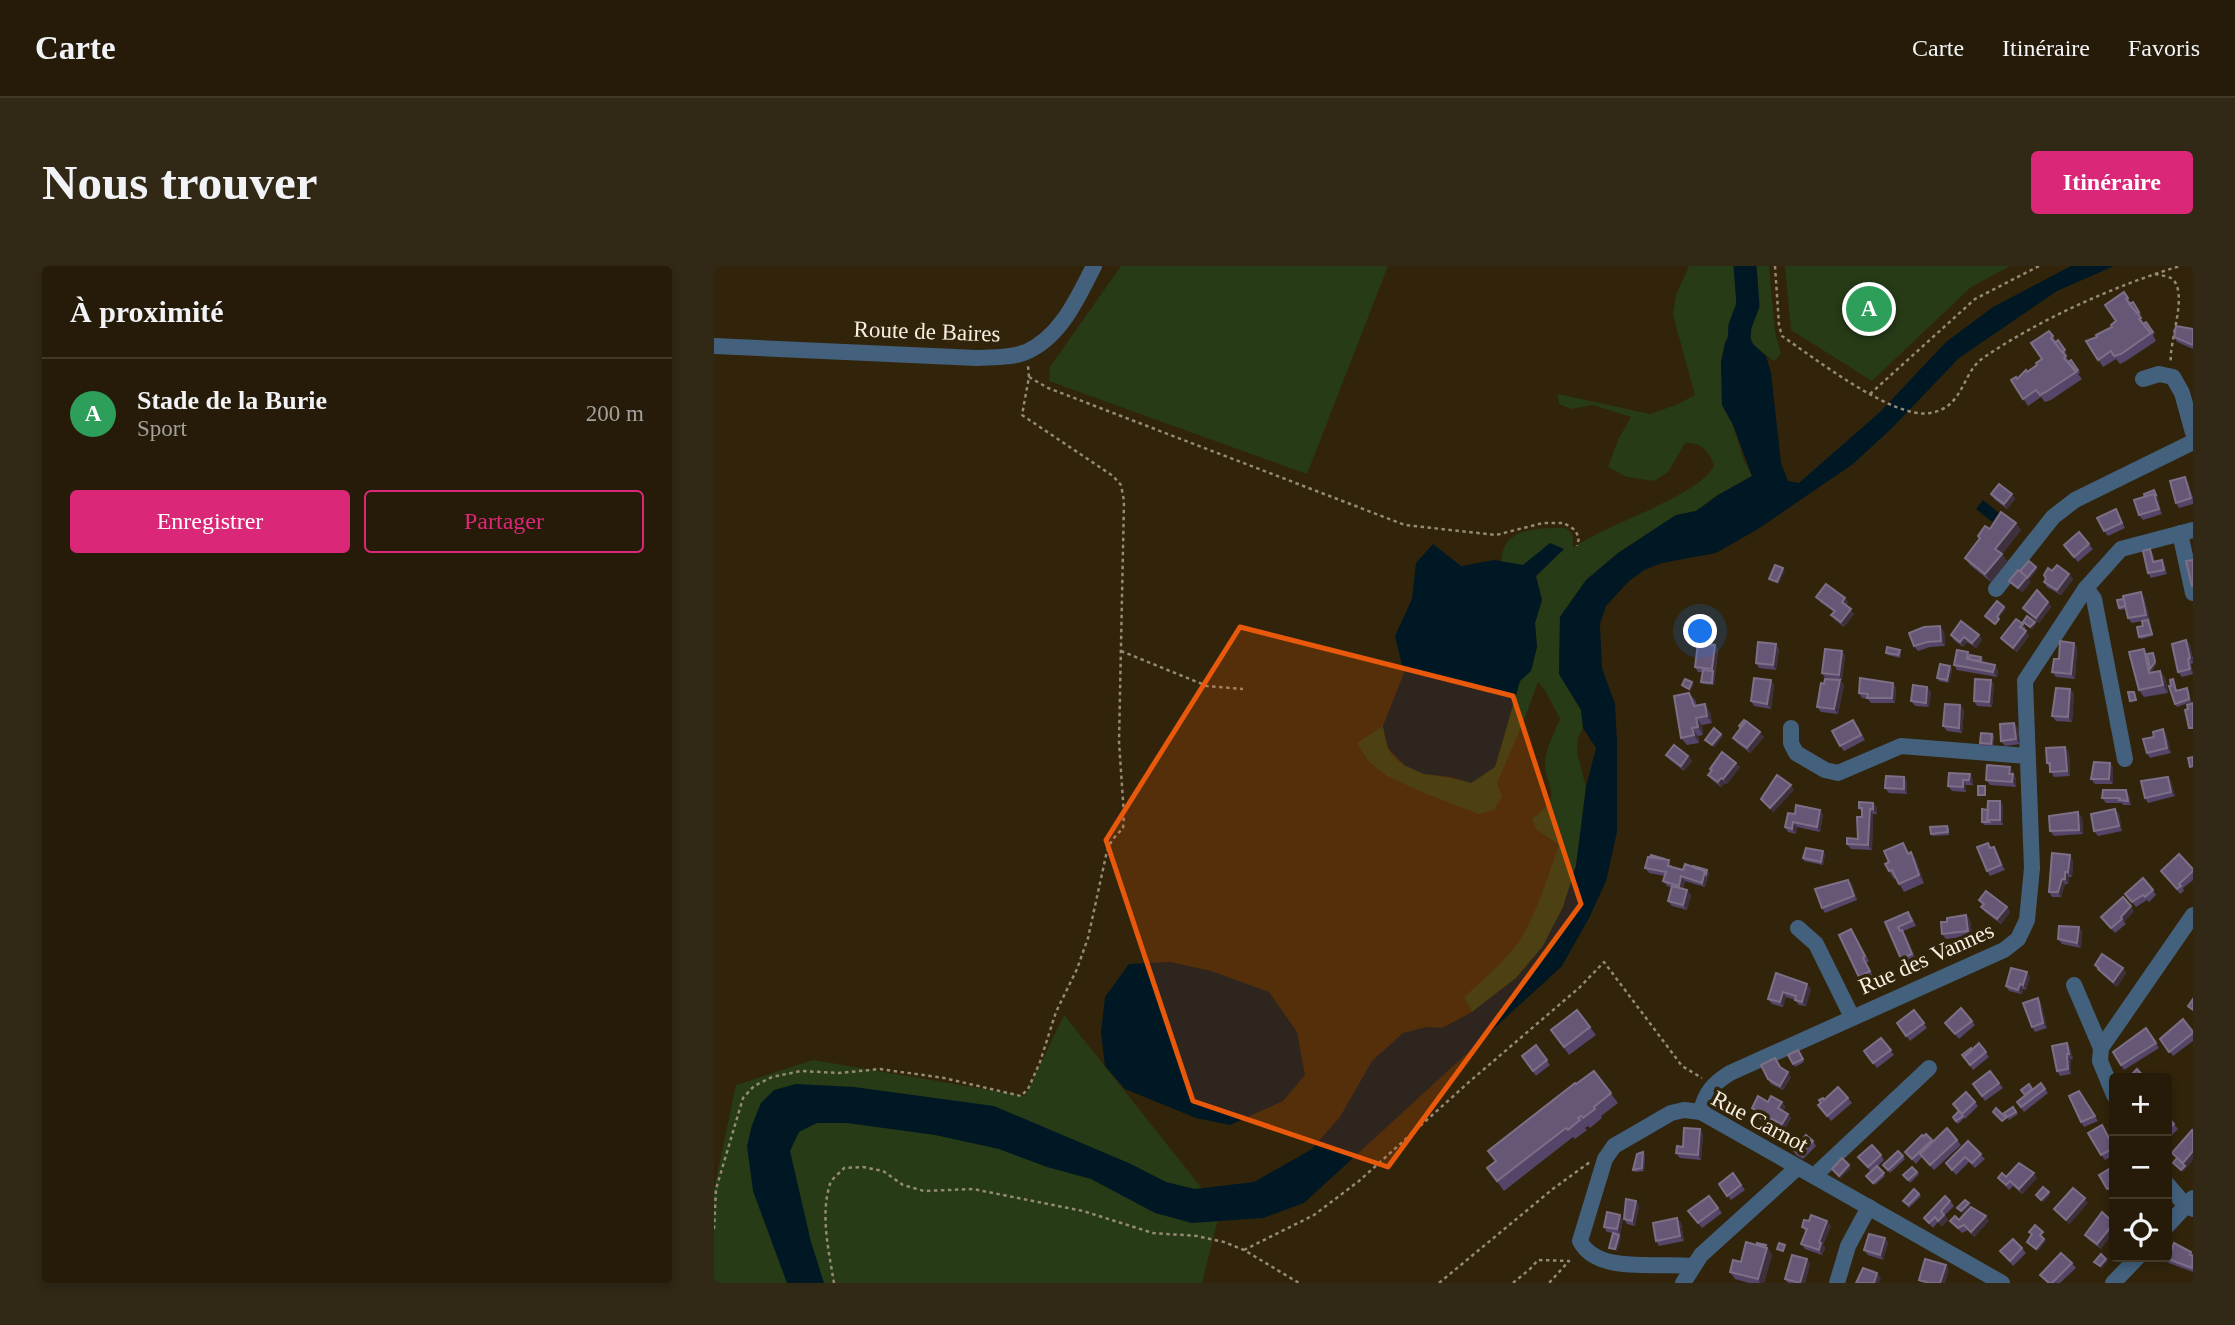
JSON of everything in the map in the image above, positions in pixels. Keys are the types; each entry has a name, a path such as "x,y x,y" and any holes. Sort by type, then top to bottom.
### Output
{"street":[{"name":"Route de Baires","path":"714,346 976,358 1007,357 1026,352 1046,340 1073,307 1094,266"},
{"path":"2143,379 2159,374 2173,377 2187,389 2193,432"},
{"path":"1996,589 2053,517 2075,500 2193,442"},
{"path":"2187,531 2193,593"},
{"name":"Rue des Vannes","path":"1714,1084 1730,1073 2004,950 2018,939 2027,920 2032,868 2025,681 2087,588 2121,550 2187,531"},
{"path":"2087,588 2094,599 2125,759"},
{"path":"1791,728 1791,744 1796,752 1825,770 1838,774 1901,746 2027,756"},
{"path":"2101,1048 2193,915"},
{"path":"1798,928 1816,944 1852,1017"},
{"path":"2074,985 2101,1048 2100,1061 2109,1083"},
{"path":"1814,1176 1929,1068"},
{"path":"1701,1112 1703,1100 1714,1084"},
{"name":"Rue Carnot","path":"1692,1266 1623,1263 1602,1259 1590,1255 1580,1241 1604,1163 1614,1146 1671,1113 1684,1110 1701,1112 2002,1283"},
{"path":"1682,1283 1692,1266 1798,1167"},
{"path":"2172,1188 2191,1204 2172,1221"},
{"path":"1836,1283 1849,1246 1869,1207"},
{"path":"2113,1283 2133,1262"}],"path":[{"path":"1775,266 1782,335 1878,400 1918,413 1930,414 1947,408 1979,360 2013,338 2132,281 2179,266"},
{"path":"1870,394 1975,299 2039,266"},
{"path":"2154,274 2170,278 2178,287 2179,302 2170,359 2173,377"},
{"path":"714,1229 716,1189 743,1098 754,1086 772,1077 801,1071 839,1073 880,1069 944,1078 1021,1096 1028,1089 1036,1071 1056,1012 1083,953 1104,862 1112,840 1123,828 1119,742 1124,501 1121,485 1113,476 1022,415 1029,377 1026,352"},
{"path":"1029,377 1048,388 1405,525 1496,535 1543,523 1564,523 1575,530 1579,538 1577,545"},
{"path":"1121,651 1207,686 1242,689"},
{"path":"1244,1250 1314,1215 1359,1181 1580,987 1604,962 1682,1066 1714,1084"},
{"path":"1439,1283 1554,1188 1591,1162 1604,1163"},
{"path":"834,1283 828,1244 827,1206 831,1182 844,1168 863,1167 883,1171 903,1185 924,1191 973,1189 1083,1211 1153,1233 1197,1236 1224,1242 1244,1250 1299,1283"},
{"path":"1513,1283 1538,1260 1569,1261 1549,1283"}],"highlighted area":[{"path":"1240,627 1513,696 1581,904 1388,1167 1193,1101 1106,840"}],"green space":[{"path":"1121,266 1388,266 1307,474 1049,381 1050,367"},
{"path":"1689,266 1738,266 1735,323 1725,343 1721,362 1722,405 1733,425 1744,461 1752,476 1696,511 1676,515 1618,553 1586,580 1560,617 1559,674 1581,710 1583,728 1578,738 1577,753 1586,787 1576,866 1563,907 1543,946 1516,978 1472,1012 1464,997 1502,962 1521,938 1537,905 1559,845 1536,829 1532,819 1551,797 1545,761 1560,719 1538,682 1497,783 1502,796 1494,810 1479,814 1387,776 1369,762 1357,743 1383,726 1387,746 1394,757 1413,769 1471,783 1495,767 1520,681 1531,671 1537,647 1535,623 1542,600 1536,576 1564,549 1534,557 1523,565 1502,562 1503,550 1508,542 1523,532 1565,528 1572,534 1573,548 1692,487 1706,476 1714,465 1704,448 1685,443 1668,472 1654,481 1627,477 1608,467 1618,440 1631,417 1593,405 1571,409 1559,404 1558,394 1650,414 1695,395 1673,315 1676,295"},
{"path":"1749,266 1769,266 1775,332 1781,354 1774,361 1754,346 1747,331 1752,323"},
{"path":"1785,266 2010,266 1971,287 1872,381 1791,330"},
{"path":"1064,1015 1220,1211 1202,1283 714,1283 714,1190 736,1085 813,1060 1025,1096"}],"water":[{"path":"2071,266 2114,266 2057,291 1959,358 1892,428 1853,464 1758,529 1716,553 1662,563 1644,570 1628,582 1606,606 1600,624 1602,668 1615,704 1617,832 1606,881 1589,918 1562,966 1304,1203 1263,1218 1192,1223 1155,1213 1091,1179 1047,1167 999,1149 935,1135 847,1123 817,1123 799,1132 790,1151 811,1242 824,1283 787,1283 753,1191 747,1146 761,1103 774,1090 796,1084 854,1087 994,1106 1131,1164 1166,1182 1195,1189 1254,1182 1312,1149 1340,1117 1372,1061 1403,1033 1426,1027 1442,1028 1472,1012 1516,978 1543,946 1563,907 1576,866 1586,787 1596,748 1583,728 1581,710 1559,674 1560,617 1586,580 1618,553 1676,515 1696,511 1752,476 1733,425 1722,405 1721,362 1725,343 1735,323 1747,331 1753,344 1766,356 1771,373 1781,463 1788,481 1799,483 1880,412 1946,342 1993,307"},
{"path":"1983,500 1999,513 1992,522 1976,509"},
{"path":"1550,543 1564,549 1536,576 1542,600 1535,623 1537,647 1531,671 1520,681 1495,767 1471,783 1451,777 1424,774 1404,765 1388,748 1383,726 1404,673 1395,636 1412,599 1416,563 1433,544 1461,566 1494,560 1523,565"},
{"path":"1170,962 1211,971 1269,992 1297,1032 1305,1075 1283,1101 1230,1125 1196,1118 1125,1089 1105,1066 1101,1033 1105,997 1129,964"}],"building":[{"path":"2124,292 2128,298 2126,299 2141,318 2139,319 2151,333 2121,354 2114,356 2111,351 2098,360 2086,341 2112,327 2116,321 2105,305"},
{"path":"2133,302 2139,312 2137,313 2129,304"},
{"path":"2146,322 2153,332 2143,324"},
{"path":"2176,326 2193,329 2193,345 2174,337"},
{"path":"2049,331 2053,336 2051,338 2066,356 2064,358 2076,372 2046,392 2040,395 2036,390 2023,399 2011,380 2016,377 2017,379 2042,359 2031,343"},
{"path":"2058,340 2065,350 2062,352 2055,343"},
{"path":"2071,360 2078,370 2068,362"},
{"path":"2185,477 2191,498 2176,503 2170,481"},
{"path":"1999,484 2012,494 2004,504 1991,494"},
{"path":"2154,490 2156,495 2145,497 2144,494"},
{"path":"2154,494 2159,509 2139,515 2134,500"},
{"path":"2116,509 2122,523 2104,531 2097,518"},
{"path":"2001,512 2016,523 1995,549 2002,554 1985,574 1965,558 1980,538 1978,536 1985,526 1990,529"},
{"path":"2079,532 2089,544 2074,557 2064,545"},
{"path":"2150,549 2153,562 2162,560 2164,570 2148,573 2143,551"},
{"path":"2193,560 2193,586 2192,586 2186,561"},
{"path":"2029,561 2036,567 2027,578 2020,571"},
{"path":"1775,565 1783,568 1777,582 1769,579"},
{"path":"2057,565 2069,574 2057,590 2044,582 2044,575 2048,568 2052,571"},
{"path":"2018,570 2027,577 2018,588 2009,581"},
{"path":"1826,584 1845,598 1842,602 1851,609 1841,622 1831,615 1835,611 1816,597"},
{"path":"2037,590 2048,602 2036,618 2023,608"},
{"path":"2141,592 2146,615 2128,618 2123,596"},
{"path":"2124,599 2125,606 2119,608 2117,600"},
{"path":"1997,601 2004,607 1995,624 1985,616"},
{"path":"2027,616 2035,622 2030,627 2023,622"},
{"path":"2016,619 2023,624 2020,627 2026,631 2013,648 2001,638"},
{"path":"2148,620 2152,634 2139,637 2137,627 2143,626 2142,621"},
{"path":"1961,621 1979,635 1972,643 1964,637 1960,642 1951,635"},
{"path":"1940,626 1941,641 1914,646 1909,633 1924,627"},
{"path":"2186,640 2190,669 2178,672 2172,644"},
{"path":"2060,641 2074,643 2071,674 2052,672 2054,659 2059,659"},
{"path":"1758,642 1776,644 1773,665 1756,663"},
{"path":"1698,643 1715,645 1712,669 1695,667"},
{"path":"1887,647 1900,650 1898,655 1886,653"},
{"path":"1825,649 1842,651 1839,675 1822,673"},
{"path":"2144,649 2149,673 2160,671 2163,685 2139,690 2129,652"},
{"path":"1957,650 1968,652 1967,659 1995,665 1993,672 1954,665"},
{"path":"2153,653 2155,662 2150,669 2147,654"},
{"path":"1970,655 1981,657 1980,661 1969,659"},
{"path":"1940,664 1950,666 1947,680 1937,678"},
{"path":"1703,670 1713,671 1712,683 1701,682"},
{"path":"1754,678 1771,680 1767,704 1751,701"},
{"path":"1860,678 1893,683 1892,698 1867,698 1868,694 1859,693"},
{"path":"1685,679 1692,682 1689,689 1682,685"},
{"path":"1825,679 1840,680 1834,709 1817,707 1821,683 1824,684"},
{"path":"1975,679 1991,680 1989,702 1974,701"},
{"path":"2173,679 2176,691 2187,688 2189,699 2175,704 2169,686 2170,680"},
{"path":"1913,685 1927,687 1926,703 1911,701"},
{"path":"2056,688 2070,689 2068,717 2052,716"},
{"path":"2128,692 2134,692 2136,700 2130,701"},
{"path":"1689,693 1694,706 1705,704 1707,716 1696,718 1698,727 1692,728 1694,735 1681,738 1674,696"},
{"path":"2193,703 2193,728 2189,728 2185,710 2188,709 2187,705"},
{"path":"1945,704 1960,705 1959,728 1943,726"},
{"path":"1853,720 1861,735 1840,746 1832,731"},
{"path":"1746,721 1760,732 1747,748 1733,738"},
{"path":"2014,723 2016,739 2001,741 2000,724"},
{"path":"1714,728 1721,734 1712,745 1705,740"},
{"path":"2163,729 2167,748 2147,753 2143,739 2154,737 2153,732"},
{"path":"1981,733 1992,734 1991,744 1980,743"},
{"path":"1674,745 1688,756 1681,766 1666,755"},
{"path":"2065,747 2067,771 2050,772 2046,748"},
{"path":"1722,752 1736,763 1718,782 1708,775"},
{"path":"2193,757 2193,766 2190,767 2188,758"},
{"path":"2094,762 2110,763 2109,779 2091,779"},
{"path":"1987,765 2010,767 2012,782 1986,780"},
{"path":"1949,773 1970,774 1969,780 1963,780 1963,787 1948,786"},
{"path":"1777,775 1791,785 1770,808 1761,799"},
{"path":"1886,776 1904,777 1904,789 1885,788"},
{"path":"2168,777 2171,792 2145,798 2141,781"},
{"path":"1978,786 1985,786 1985,795 1978,795"},
{"path":"2103,790 2126,790 2128,801 2102,798"},
{"path":"1988,801 2000,801 2000,820 1987,820"},
{"path":"1859,802 1873,803 1873,809 1870,809 1868,845 1847,844 1847,838 1858,839 1857,817 1862,817"},
{"path":"1796,805 1820,810 1817,827 1793,822 1792,829 1785,827 1788,813 1795,814"},
{"path":"1982,809 1988,810 1989,822 1982,822"},
{"path":"2115,809 2119,826 2094,831 2091,814"},
{"path":"2078,812 2079,830 2050,831 2049,816"},
{"path":"1947,826 1948,832 1931,834 1930,827"},
{"path":"1903,843 1908,854 1911,852 1919,875 1899,884 1892,870 1889,871 1885,864 1889,862 1884,851"},
{"path":"1988,843 1990,848 1994,847 2001,865 1987,871 1977,847"},
{"path":"1806,848 1823,851 1821,862 1803,858"},
{"path":"2052,853 2070,855 2068,872 2065,872 2065,879 2062,879 2058,892 2049,892"},
{"path":"2179,854 2193,871 2177,889 2161,871"},
{"path":"1648,857 1669,860 1668,866 1683,870 1685,864 1705,871 1702,883 1681,876 1679,886 1663,881 1666,872 1645,868"},
{"path":"2143,878 2153,890 2145,897 2143,895 2132,902 2125,894"},
{"path":"1848,880 1854,896 1822,908 1815,889"},
{"path":"1672,886 1687,890 1683,905 1668,901"},
{"path":"1986,891 2007,907 1997,919 1981,907 1984,904 1979,900"},
{"path":"2123,897 2131,906 2111,928 2101,917"},
{"path":"1908,912 1912,921 1898,927 1902,930 1912,954 1901,959 1885,922"},
{"path":"1966,915 1968,931 1942,934 1941,922 1947,922 1947,918"},
{"path":"2059,926 2079,927 2077,943 2058,939"},
{"path":"1851,929 1870,971 1859,977 1839,935"},
{"path":"2102,954 2123,968 2113,982 2095,965"},
{"path":"2011,968 2027,972 2023,985 2020,984 2018,990 2006,986"},
{"path":"1776,973 1807,984 1802,1002 1795,1000 1796,996 1783,992 1780,1002 1768,999"},
{"path":"2038,998 2043,1023 2032,1027 2023,1003"},
{"path":"1961,1008 1972,1021 1955,1034 1945,1023"},
{"path":"1577,1010 1590,1027 1564,1047 1551,1030"},
{"path":"1914,1010 1924,1023 1906,1036 1897,1023"},
{"path":"2183,1019 2193,1033 2169,1052 2160,1039"},
{"path":"2146,1028 2156,1043 2121,1065 2113,1052"},
{"path":"1881,1038 1891,1050 1873,1063 1864,1051"},
{"path":"1979,1043 1986,1052 1970,1065 1964,1057"},
{"path":"2067,1043 2068,1069 2057,1071 2052,1046"},
{"path":"1536,1045 1547,1060 1533,1071 1522,1056"},
{"path":"1798,1050 1803,1059 1793,1064 1788,1055"},
{"path":"1775,1058 1780,1067 1788,1072 1780,1086 1768,1079 1761,1065"},
{"path":"1594,1071 1611,1093 1594,1107 1595,1109 1583,1118 1578,1118 1580,1120 1568,1130 1566,1128 1497,1181 1487,1168 1496,1161 1488,1151"},
{"path":"1990,1071 1999,1083 1982,1096 1973,1084"},
{"path":"2041,1083 2045,1089 2021,1107 2017,1102"},
{"path":"2029,1084 2032,1089 2025,1095 2021,1090"},
{"path":"1838,1087 1848,1098 1827,1116 1818,1105 1821,1103 1819,1100 1824,1100"},
{"path":"2079,1091 2095,1116 2081,1122 2069,1096"},
{"path":"1966,1092 1975,1102 1962,1114 1953,1104"},
{"path":"1758,1096 1768,1102 1771,1096 1782,1102 1778,1108 1788,1114 1782,1124 1772,1119 1770,1124 1759,1117 1761,1113 1752,1108"},
{"path":"2013,1107 2016,1112 2007,1117 2004,1113"},
{"path":"1996,1108 2006,1118 2002,1121 1993,1112"},
{"path":"1959,1111 1963,1116 1956,1121 1953,1117"},
{"path":"2102,1125 2109,1138 2109,1151 2101,1155 2088,1133"},
{"path":"1684,1128 1700,1129 1698,1155 1676,1153 1677,1146 1683,1147"},
{"path":"1947,1128 1957,1140 1930,1165 1920,1154"},
{"path":"2192,1130 2193,1151 2183,1163 2172,1153"},
{"path":"1926,1134 1932,1140 1912,1159 1905,1152"},
{"path":"1806,1135 1813,1141 1800,1154 1793,1150"},
{"path":"1968,1141 1981,1154 1972,1163 1965,1157 1952,1170 1946,1163"},
{"path":"1872,1145 1881,1155 1868,1167 1858,1157"},
{"path":"1898,1151 1903,1156 1888,1170 1883,1165"},
{"path":"1643,1152 1642,1168 1633,1170 1637,1154"},
{"path":"1842,1158 1849,1165 1839,1176 1832,1169"},
{"path":"2177,1158 2185,1166 2181,1170 2173,1163"},
{"path":"2019,1163 2034,1173 2019,1189 2010,1181 2006,1185 1998,1178 2002,1173 2006,1177"},
{"path":"1877,1166 1884,1173 1873,1183 1866,1176"},
{"path":"1912,1167 1917,1172 1908,1180 1903,1175"},
{"path":"2109,1169 2109,1188 2107,1189 2099,1175"},
{"path":"1733,1173 1741,1185 1727,1196 1719,1184"},
{"path":"2043,1187 2049,1192 2041,1200 2036,1195"},
{"path":"2073,1188 2085,1198 2066,1220 2054,1209"},
{"path":"1914,1189 1919,1194 1908,1205 1903,1201"},
{"path":"1709,1196 1718,1208 1698,1223 1688,1211"},
{"path":"1945,1196 1950,1201 1941,1211 1944,1215 1938,1221 1935,1217 1929,1223 1924,1218"},
{"path":"1626,1199 1636,1201 1632,1221 1624,1219"},
{"path":"1965,1200 1969,1203 1961,1211 1957,1208"},
{"path":"1971,1207 1986,1216 1971,1232 1964,1225 1958,1228 1950,1221 1955,1216 1959,1220"},
{"path":"1607,1212 1620,1215 1617,1229 1604,1227"},
{"path":"2102,1212 2109,1218 2109,1229 2097,1244 2085,1235"},
{"path":"1811,1215 1827,1221 1819,1242 1819,1250 1801,1244 1807,1229 1802,1227 1804,1220 1809,1221"},
{"path":"1677,1218 1680,1236 1656,1241 1653,1223"},
{"path":"2035,1225 2043,1232 2040,1235 2044,1239 2036,1249 2027,1242 2032,1234 2029,1232"},
{"path":"1613,1233 1619,1235 1615,1249 1609,1248"},
{"path":"1869,1234 1885,1238 1880,1255 1864,1250"},
{"path":"2013,1239 2022,1248 2010,1261 2000,1251"},
{"path":"1746,1242 1767,1248 1758,1279 1730,1272 1733,1260 1741,1262"},
{"path":"1779,1243 1785,1245 1783,1251 1777,1249"},
{"path":"2174,1243 2191,1252 2192,1268 2172,1260"},
{"path":"2061,1253 2072,1263 2049,1283 2040,1275"},
{"path":"2101,1254 2106,1259 2100,1266 2094,1262"},
{"path":"1792,1255 1807,1259 1800,1283 1785,1279"},
{"path":"1925,1259 1946,1265 1940,1283 1919,1280"},
{"path":"1863,1268 1877,1273 1874,1283 1856,1283"}],"waterway":[{"path":"1738,356 1740,326 1748,305 1745,266"}],"place":[{"name":"Stade de la Burie","path":"1869,309"}]}
